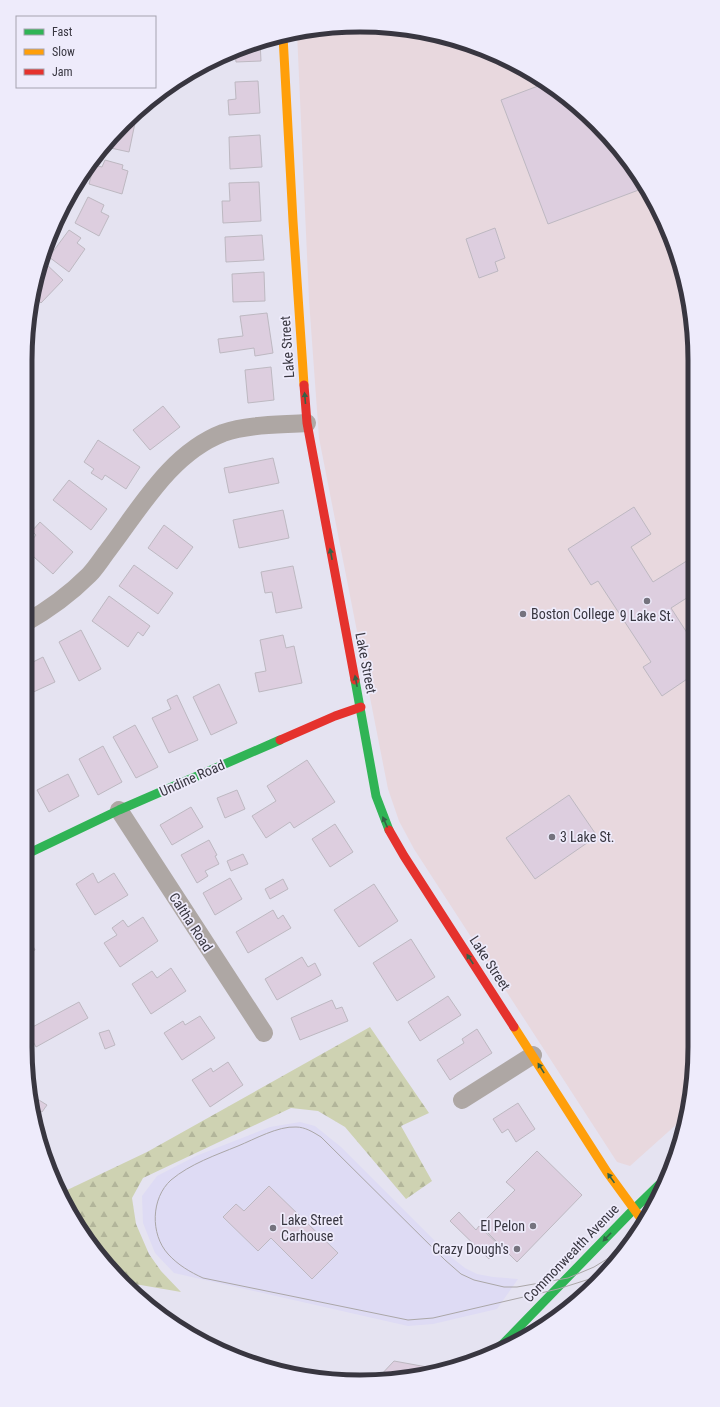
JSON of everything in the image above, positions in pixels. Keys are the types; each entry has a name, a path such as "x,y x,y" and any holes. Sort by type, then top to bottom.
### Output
{"street":[{"name":"Lake Street","path":"283,41 293,221 307,423 361,707 376,796 392,837 607,1172 640,1217"},
{"path":"32,619 64,597 90,575 157,485 171,469 198,447 223,433 244,428 307,423"},
{"name":"Undine Road","path":"32,852 119,810 336,716 361,707"},
{"name":"Caltha Road","path":"119,810 264,1033"},
{"path":"462,1100 532,1055"},
{"name":"Commonwealth Avenue","path":"517,1335 558,1289 656,1188"}],"shaded area":[{"name":"Boston College","path":"360,32 424,38 465,49 486,57 542,87 576,113 607,144 620,160 644,196 663,234 671,255 682,296 688,360 688,1047 685,1090 679,1122 630,1166 617,1162 414,849 399,821 388,789 319,438 309,300 297,38 317,35"},
{"path":"300,1122 315,1126 341,1147 451,1257 465,1268 477,1274 518,1279 497,1309 433,1324 408,1326 174,1273 155,1253 143,1223 142,1196 157,1176 196,1156 270,1127"}],"green space":[{"path":"370,1027 429,1113 401,1126 432,1181 406,1199 345,1127 318,1111 291,1108 143,1178 132,1198 136,1224 149,1254 161,1271 181,1292 133,1284 100,1247 87,1229 65,1191 147,1152"}],"building":[{"path":"260,47 261,61 236,62 235,56"},
{"path":"258,81 260,113 229,115 228,100 236,99 235,82"},
{"path":"539,85 542,87 576,113 592,128 620,160 640,189 548,224 501,100"},
{"path":"135,121 129,152 110,148"},
{"path":"260,135 262,167 230,169 229,137"},
{"path":"105,160 123,165 122,169 128,171 122,194 89,184 93,170 96,166 102,167"},
{"path":"259,182 261,221 223,223 222,201 230,201 229,183"},
{"path":"88,197 104,205 101,212 109,216 99,236 75,223"},
{"path":"495,228 505,258 495,262 498,271 479,278 466,239"},
{"path":"69,230 81,238 77,243 85,249 69,272 49,257"},
{"path":"262,235 264,260 226,262 225,237"},
{"path":"46,264 63,280 41,303 38,300"},
{"path":"264,272 265,301 233,302 232,274"},
{"path":"267,313 273,353 255,356 254,348 220,353 218,339 243,336 240,316"},
{"path":"271,367 274,400 248,403 245,370"},
{"path":"163,406 180,427 150,450 133,430"},
{"path":"98,440 140,467 126,489 105,475 102,480 91,473 94,469 84,462"},
{"path":"273,458 279,483 229,493 224,468"},
{"path":"69,480 107,509 91,530 53,500"},
{"name":"9 Lake St.","path":"634,507 651,534 631,547 653,582 688,560 688,597 671,608 688,634 688,678 662,696 643,667 651,662 598,581 591,585 568,549"},
{"path":"283,510 289,538 239,548 233,520"},
{"path":"40,522 73,552 53,574 32,555 32,540 36,535 32,531"},
{"path":"164,525 193,547 177,569 148,548"},
{"path":"134,565 173,593 158,614 119,586"},
{"path":"293,566 302,608 276,613 272,592 265,593 261,572"},
{"path":"109,596 150,626 143,636 138,632 128,647 92,621"},
{"path":"81,630 101,669 79,681 59,642"},
{"path":"283,635 286,648 294,646 302,683 259,692 255,673 266,671 260,640"},
{"path":"43,657 55,682 32,693 32,662"},
{"path":"219,684 237,723 211,735 193,697"},
{"path":"177,695 198,740 169,753 152,718 171,709 167,700"},
{"path":"135,725 158,767 136,778 113,737"},
{"path":"103,746 122,782 98,795 79,759"},
{"path":"307,760 335,802 294,828 290,822 266,838 252,816 276,801 267,786"},
{"path":"68,774 79,796 49,812 37,790"},
{"path":"237,790 245,809 225,818 217,798"},
{"name":"3 Lake St.","path":"569,795 597,836 535,879 506,838"},
{"path":"191,807 203,827 172,845 160,825"},
{"path":"335,824 353,852 330,867 312,839"},
{"path":"209,840 217,855 215,856 219,864 205,871 208,876 197,883 181,855"},
{"path":"243,854 248,864 231,871 227,861"},
{"path":"93,873 98,883 114,873 128,895 95,915 76,884"},
{"path":"230,878 242,899 215,915 203,893"},
{"path":"283,879 288,889 270,899 265,889"},
{"path":"374,884 398,921 359,947 334,910"},
{"path":"273,910 278,919 283,915 291,928 248,953 236,932"},
{"path":"143,917 158,941 120,967 104,943 117,935 112,928 123,920 128,927"},
{"path":"411,939 435,977 397,1001 373,963"},
{"path":"32,944 35,950 32,952"},
{"path":"302,957 308,967 315,963 321,975 277,1000 265,979"},
{"path":"171,968 186,991 151,1014 132,984 152,971 157,978"},
{"path":"448,996 461,1015 420,1041 408,1022"},
{"path":"332,1000 336,1009 342,1007 348,1021 300,1040 291,1018"},
{"path":"79,1002 88,1018 36,1047 32,1039 32,1027"},
{"path":"200,1016 215,1038 182,1060 164,1033 183,1021 185,1025"},
{"path":"477,1029 492,1053 450,1080 437,1060 464,1043 462,1039"},
{"path":"109,1030 115,1045 105,1049 99,1033"},
{"path":"228,1062 243,1085 210,1107 192,1080 211,1068 213,1072"},
{"path":"36,1098 47,1105 42,1112 38,1110"},
{"path":"518,1103 535,1129 516,1142 508,1129 502,1133 493,1119"},
{"path":"537,1151 582,1195 517,1262 480,1225 515,1190 506,1182"},
{"name":"Lake Street Carhouse","path":"269,1186 338,1253 312,1279 271,1238 258,1251 223,1217 236,1204 244,1211"},
{"path":"459,1212 476,1230 479,1226 501,1247 489,1259 450,1221"},
{"path":"394,1361 430,1368 403,1372 382,1374"}],"tram line":[{"path":"593,1278 558,1289 433,1318 408,1320 203,1278 180,1265 168,1254 158,1237 155,1216 160,1196 164,1188 171,1180 186,1169 212,1156 274,1131 289,1127 299,1127 309,1130 321,1137 445,1260 461,1274 474,1280 504,1287 517,1287 568,1278 594,1267 614,1255"}],"traffic: fast":[{"path":"355,680 376,796 389,830"},
{"path":"32,852 119,810 280,740"},
{"path":"506,1340 656,1188"}],"traffic: slow":[{"path":"283,41 304,385"},
{"path":"514,1027 607,1172 640,1217"}],"traffic: jam":[{"path":"304,385 307,423 355,680"},
{"path":"280,740 335,716 361,707"},
{"path":"389,830 404,856 514,1027"}],"place":[{"name":"9 Lake St.","path":"647,601"},
{"name":"Boston College","path":"523,614"},
{"name":"3 Lake St.","path":"552,837"},
{"name":"El Pelon","path":"533,1226"},
{"name":"Lake Street Carhouse","path":"273,1228"},
{"name":"Crazy Dough's","path":"517,1249"}]}
